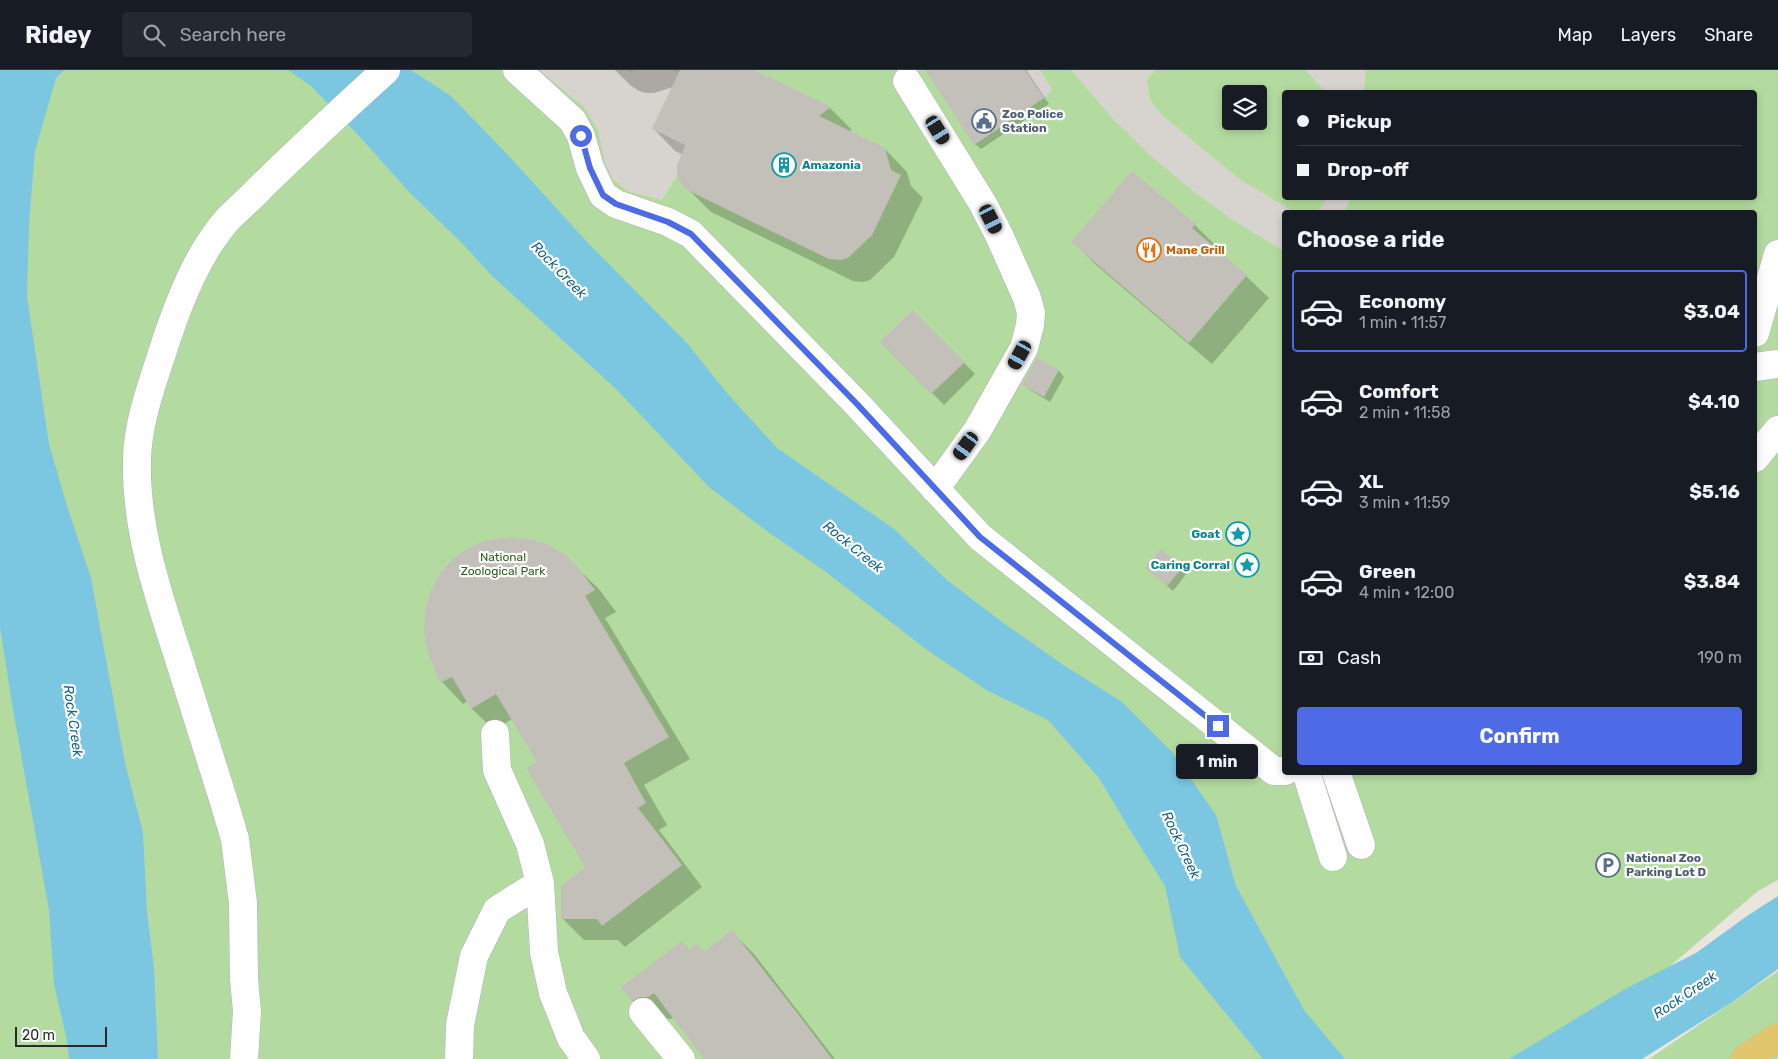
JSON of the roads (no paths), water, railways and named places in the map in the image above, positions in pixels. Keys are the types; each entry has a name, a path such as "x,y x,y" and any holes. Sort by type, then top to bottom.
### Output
{"main road":[{"path":"1745,1059 1778,1038"}],"street":[{"path":"244,1059 247,1011 244,979 245,938 235,839 153,576 141,517 137,458 141,426 168,334 184,292 207,248 228,219 309,139 386,70"},
{"path":"517,70 573,122 581,136 590,168 603,195 616,204 668,222 691,234 857,404 980,537 1274,771 1282,771"},
{"path":"907,81 983,204 1027,298 1031,313 1024,348 977,431 935,489"},
{"path":"1757,327 1778,254"},
{"path":"1757,367 1778,364"},
{"path":"1757,456 1778,430"},
{"path":"495,734 497,770 530,844 540,883 544,952 553,992 571,1038 586,1059"},
{"path":"1307,775 1333,857"},
{"path":"1337,775 1361,845"},
{"path":"459,1059 460,1025 474,956 498,910 540,883"},
{"path":"643,1012 682,1059"}],"water":[{"name":"Rock Creek","path":"0,70 64,70 56,78 35,151 29,224 27,297 49,444 91,578 125,763 143,832 147,912 154,968 158,1059 69,1059 67,1041 54,984 49,910 0,627"},
{"name":"Rock Creek","path":"288,70 411,70 451,96 588,243 687,343 727,393 777,448 894,529 947,580 1002,622 1062,664 1122,702 1172,752 1216,815 1236,886 1304,1010 1345,1059 1263,1059 1180,957 1165,886 1099,778 1048,720 988,691 927,650 826,572 768,532 709,487 615,388 491,275 462,243 409,192 311,86"},
{"name":"Rock Creek","path":"1778,896 1778,969 1731,1003 1642,1059 1509,1059 1625,989 1696,953"}],"place":[{"name":"Zoo Police Station","path":"984,121"},
{"name":"Amazonia","path":"784,165"},
{"name":"Mane Grill","path":"1149,250"},
{"name":"Goat","path":"1238,534"},
{"name":"Caring Corral","path":"1247,565"},
{"name":"National Zoo Parking Lot D","path":"1608,865"}],"park label":[{"name":"National Zoological Park","path":"503,564"}]}
